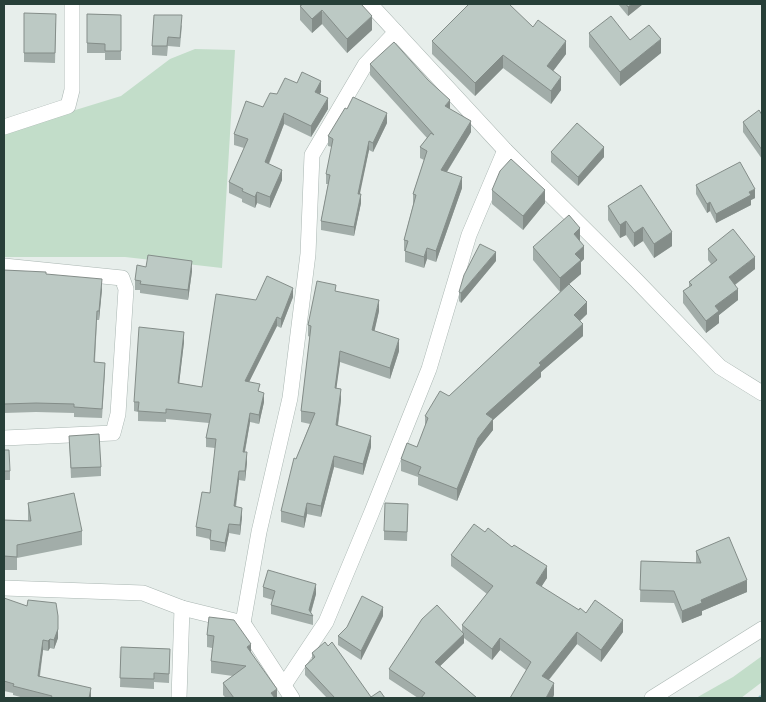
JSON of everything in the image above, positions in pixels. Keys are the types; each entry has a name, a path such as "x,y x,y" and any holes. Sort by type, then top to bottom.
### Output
{"street":[{"path":"4,127 68,106 72,90 72,4"},
{"path":"370,4 505,150 636,280 720,367 762,392"},
{"path":"243,623 259,532 290,398 308,254 312,155 365,65 396,32"},
{"path":"4,588 143,594 182,608 243,623 288,692 326,622 371,514 429,369 469,235 505,150"},
{"path":"4,266 122,278 126,289 118,414 113,433 4,438"},
{"path":"179,698 182,608"},
{"path":"652,698 762,629"}],"green space":[{"path":"195,49 235,50 222,268 125,257 4,257 4,132 121,96 170,59"},
{"path":"762,656 762,682 741,698 696,698 733,677"}],"building":[{"path":"303,4 361,4 372,16 347,39 322,10 312,19 300,6"},
{"path":"469,4 509,4 533,27 538,20 566,41 547,66 561,77 551,91 503,55 475,83 432,41"},
{"path":"24,13 56,14 55,53 24,53"},
{"path":"87,14 121,15 121,51 105,51 105,44 87,43"},
{"path":"154,15 182,15 180,38 168,37 167,46 152,46"},
{"path":"611,16 630,40 649,25 661,39 620,72 589,33"},
{"path":"394,42 428,80 450,100 445,106 471,121 441,170 462,177 436,251 427,248 424,257 405,251 408,241 404,240 416,195 413,194 427,151 420,147 431,133 434,135 370,64"},
{"path":"302,72 321,81 315,92 328,98 311,126 284,113 265,162 282,170 270,197 257,192 255,197 229,182 248,139 234,134 246,101 263,107 270,93 277,94 285,78 297,83"},
{"path":"353,97 387,113 373,143 369,141 358,194 361,194 354,227 321,221 330,175 326,174 333,139 328,136"},
{"path":"759,110 762,115 762,150 743,122"},
{"path":"577,123 604,147 578,177 551,152"},
{"path":"511,159 545,190 523,216 492,190 500,171"},
{"path":"740,162 755,189 749,192 751,195 716,214 710,202 707,204 696,185"},
{"path":"641,185 672,232 654,244 643,227 634,233 626,221 620,225 608,206"},
{"path":"569,215 580,228 574,234 584,246 575,254 581,260 560,278 533,247"},
{"path":"733,229 755,257 729,277 738,289 715,306 719,311 706,321 683,291 692,285 689,282 717,260 708,249"},
{"path":"480,244 496,252 461,293 459,292 464,275"},
{"path":"148,255 192,261 188,290 140,284 141,281 135,280 137,265 146,267"},
{"path":"4,270 46,272 46,274 102,279 99,311 97,311 94,362 105,363 102,409 74,407 74,404 4,404"},
{"path":"267,276 293,288 281,319 277,317 245,381 260,384 258,391 264,393 259,415 250,413 243,452 247,452 245,471 239,471 234,506 242,508 240,525 229,524 225,543 210,540 211,530 196,527 202,492 210,493 216,439 206,438 211,414 166,409 166,413 138,411 139,402 134,402 139,327 184,332 178,383 202,387 216,294 256,300"},
{"path":"317,281 336,285 335,291 379,300 372,330 399,339 390,368 340,351 335,388 341,389 336,425 371,436 363,464 334,456 321,506 307,503 304,517 281,511 294,458 296,459 315,413 301,411 311,326 308,325"},
{"path":"569,284 587,302 574,315 583,324 486,414 493,419 478,438 457,489 418,474 421,467 401,459 407,443 417,447 428,418 425,416 440,391 449,396"},
{"path":"99,434 101,467 71,468 69,436"},
{"path":"4,450 9,450 10,471 4,471"},
{"path":"74,493 82,531 17,545 17,557 4,556 4,520 31,521 28,503"},
{"path":"385,503 408,504 407,532 384,531"},
{"path":"474,524 485,532 488,528 512,547 514,545 547,566 536,583 586,613 595,600 623,620 601,650 577,632 542,676 554,683 546,698 510,698 531,662 500,638 492,649 462,625 493,586 451,555"},
{"path":"729,537 747,580 701,600 702,603 682,611 674,591 640,590 641,561 701,563 696,551"},
{"path":"268,570 316,584 309,610 313,616 271,605 275,591 263,587"},
{"path":"362,596 383,607 361,651 338,636 347,627"},
{"path":"4,598 27,606 28,600 56,603 58,629 54,640 43,640 38,676 91,688 89,698 51,698 52,696 13,686 14,684 4,681"},
{"path":"437,605 464,634 435,662 477,698 421,698 425,693 389,669 422,619"},
{"path":"209,617 234,620 251,644 247,647 277,689 271,693 275,698 234,698 223,683 246,666 211,661 214,636 207,635"},
{"path":"325,642 328,646 332,642 371,697 380,691 385,698 335,698 305,666 315,657 312,653"},
{"path":"121,647 170,649 169,674 154,673 154,679 120,678"}]}
